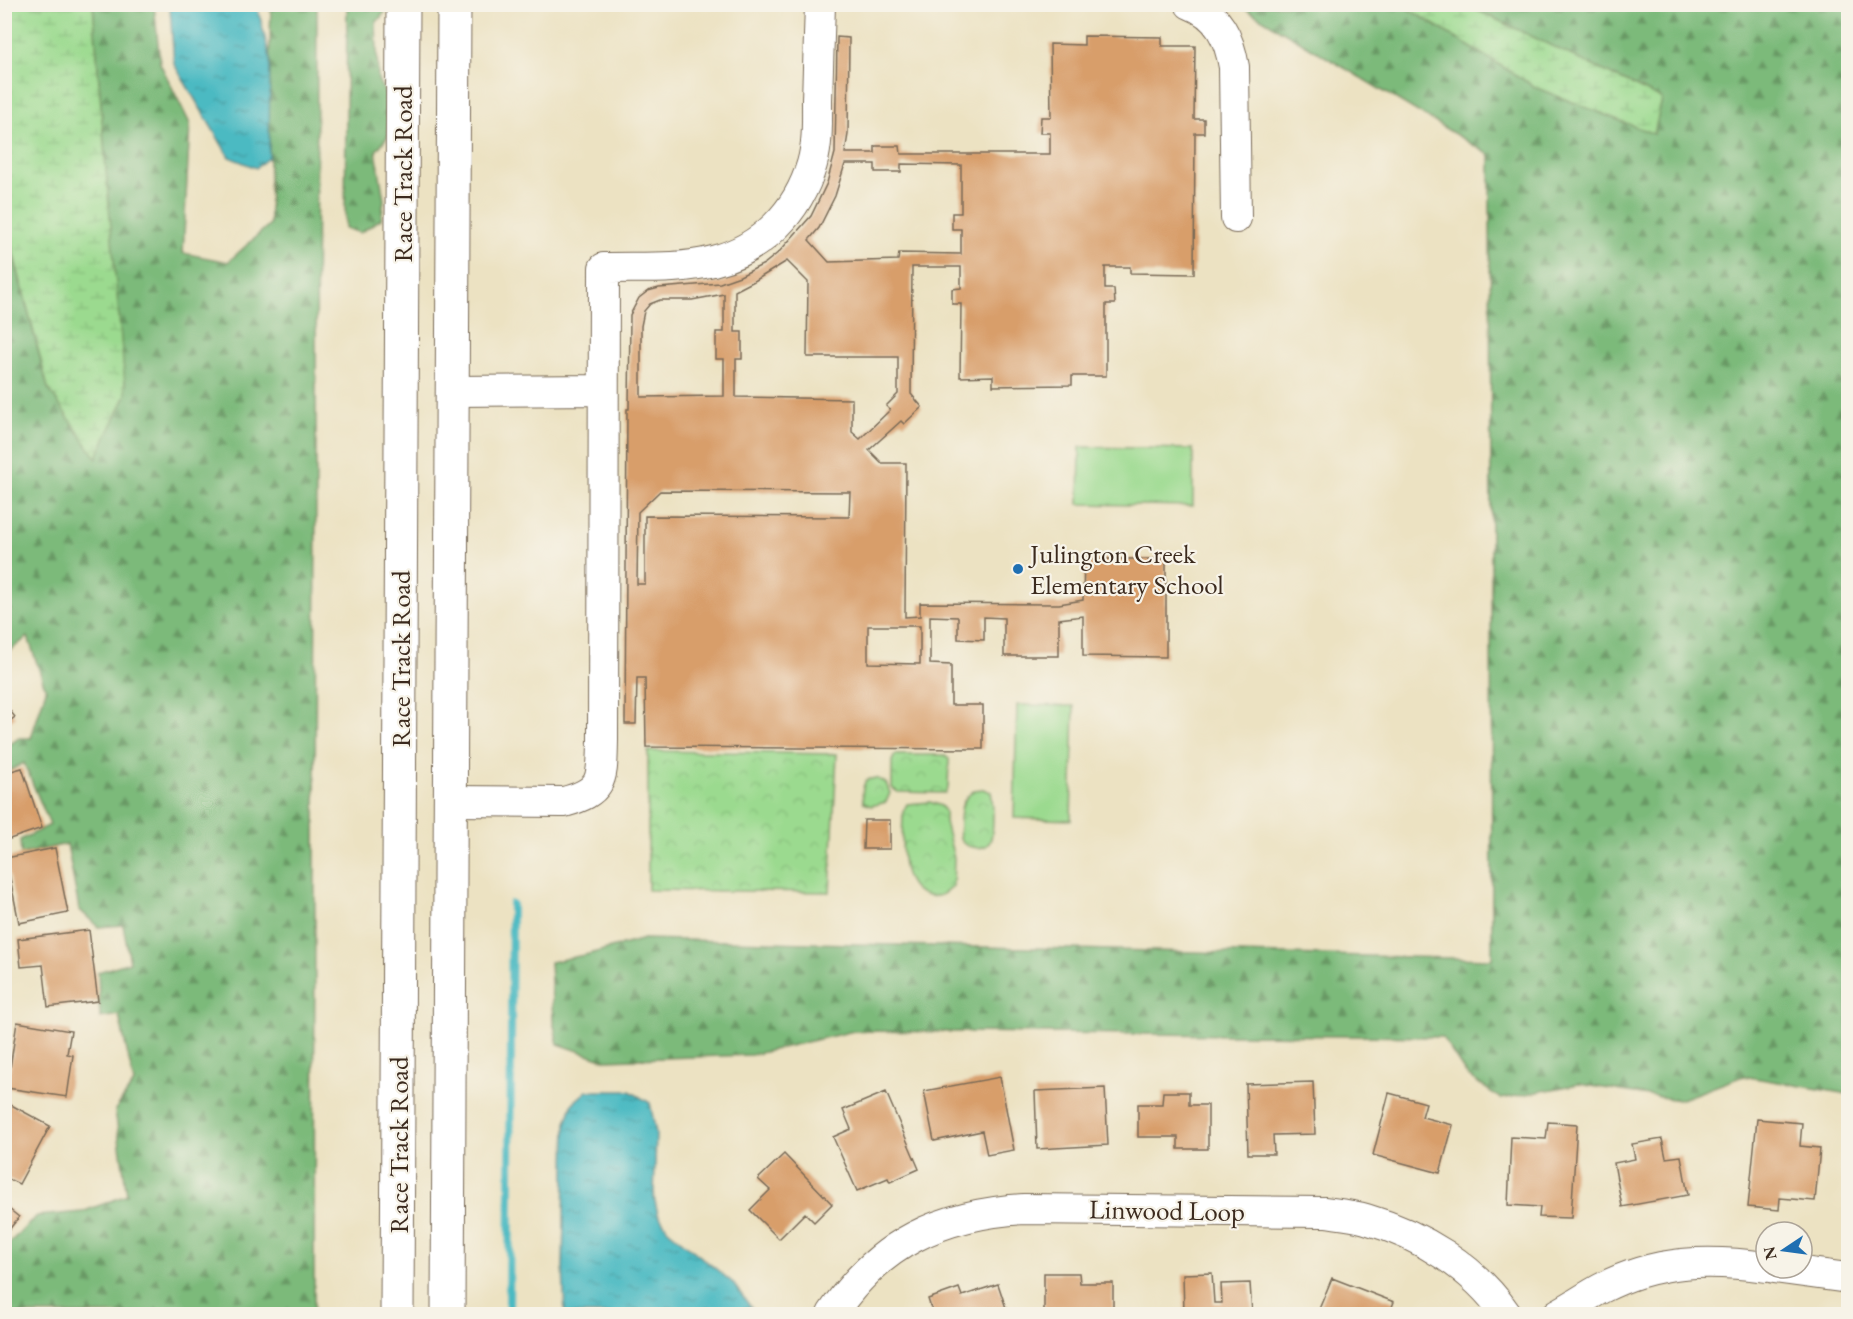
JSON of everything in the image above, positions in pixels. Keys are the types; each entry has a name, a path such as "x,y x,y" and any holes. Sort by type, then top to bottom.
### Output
{"main road":[{"name":"Race Track Road","path":"397,1314 403,4"},
{"name":"Race Track Road","path":"447,1314 454,4"},
{"path":"402,226 453,228"},
{"path":"401,390 452,391"},
{"path":"400,747 424,779 450,801"}],"street":[{"path":"450,801 564,802 592,791 599,782 603,740 604,268 689,265 728,257 763,238 778,224 798,198 813,162 816,143 820,4"},
{"path":"1190,4 1205,11 1217,21 1231,48 1234,67 1236,218"},
{"path":"452,391 603,390"},
{"name":"Linwood Loop","path":"832,1314 844,1295 869,1269 896,1248 926,1231 957,1218 990,1211 1024,1209 1325,1212 1364,1218 1392,1227 1427,1244 1459,1265 1474,1277 1506,1314"},
{"path":"1558,1314 1603,1288 1641,1272 1668,1265 1704,1262 1754,1265"},
{"path":"1814,1273 1848,1278"}],"green space":[{"path":"4,5 93,5 126,395 96,458 48,388 5,220"},
{"path":"93,5 154,5 160,63 190,124 183,253 228,262 270,224 268,108 271,5 317,5 314,1314 5,1314 5,1247 37,1216 82,1212 127,1195 115,1110 134,1083 119,1015 100,1018 98,972 130,962 123,925 98,927 79,909 67,844 21,854 20,840 50,825 24,763 5,773 5,748 19,738 31,738 46,690 28,637 5,654 4,220 48,388 97,458 107,183"},
{"path":"347,5 389,5 376,23 378,80 390,102 388,136 376,151 384,200 381,219 360,233 345,228"},
{"path":"1239,5 1402,5 1537,88 1654,134 1662,99 1466,5 1848,5 1848,1094 1743,1076 1679,1100 1579,1084 1501,1099 1467,1075 1442,1037 854,1031 751,1055 605,1060 558,1044 553,1021 550,962 644,939 1492,959 1490,155"},
{"path":"1402,5 1466,5 1662,99 1654,134 1537,88"},
{"path":"1080,447 1193,449 1193,506 1079,504"},
{"path":"1017,705 1074,706 1071,820 1014,818"},
{"path":"648,751 837,754 830,892 648,890"},
{"path":"895,755 944,755 949,759 948,788 945,793 898,792 892,788 892,761"},
{"path":"876,778 886,783 890,793 886,802 871,806 864,803 863,789 866,780"},
{"path":"983,789 991,792 992,833 987,845 975,848 966,845 961,840 961,808 974,790"},
{"path":"930,802 941,806 945,811 945,822 954,858 953,886 936,896 928,896 917,891 910,883 903,861 902,848 903,812 907,804"}],"water":[{"path":"168,5 257,5 270,58 269,157 256,168 229,157 174,64"},
{"path":"587,1091 630,1091 650,1103 656,1133 654,1197 658,1214 669,1231 732,1282 756,1314 565,1314 563,1267 566,1123 573,1103"}],"building":[{"path":"1084,36 1162,37 1162,46 1195,46 1194,119 1204,119 1204,133 1195,133 1194,274 1130,273 1130,267 1105,267 1105,289 1114,289 1115,304 1106,304 1106,376 1072,376 1072,385 993,386 993,376 960,377 961,304 952,304 952,289 961,288 961,267 912,267 911,394 922,407 904,424 901,421 869,450 882,463 906,463 905,617 920,616 920,603 1059,604 1083,600 1084,559 1166,559 1166,657 1083,656 1083,616 1059,619 1059,656 1004,656 1004,618 984,617 984,640 958,639 958,617 930,616 930,664 951,665 951,705 983,705 983,749 646,747 645,678 637,678 636,724 625,724 627,409 629,409 630,315 639,298 648,291 659,288 720,283 740,276 764,264 779,252 811,216 827,183 835,153 837,37 849,38 848,134 845,153 875,153 875,146 900,146 901,154 1050,154 1050,133 1040,133 1041,117 1051,117 1050,44 1084,45","holes":["845,164 875,164 875,172 901,172 901,164 961,165 961,213 952,213 952,229 961,229 961,254 899,253 898,260 829,262 809,240 819,228 835,196","787,261 808,282 807,357 898,357 898,394 886,406 890,410 860,439 852,432 852,399 736,397 736,359 742,359 742,332 735,332 735,291","724,294 724,332 716,332 716,359 724,359 724,396 641,397 641,326 644,311 650,304 660,300 692,300","660,491 850,492 849,517 645,516 645,584 637,584 638,512","868,626 920,626 920,664 868,663"]},
{"path":"4,703 15,717 4,725"},
{"path":"22,768 42,828 4,841 4,773"},
{"path":"864,820 890,820 890,849 863,849"},
{"path":"55,848 68,913 19,923 6,858"},
{"path":"89,930 98,1001 48,1007 43,965 21,967 18,939"},
{"path":"17,1022 71,1031 67,1054 73,1055 67,1097 7,1088"},
{"path":"1000,1077 1014,1150 987,1155 982,1131 934,1141 924,1091"},
{"path":"1313,1082 1315,1134 1273,1135 1274,1154 1248,1154 1246,1084"},
{"path":"1105,1088 1108,1145 1037,1149 1035,1091"},
{"path":"886,1092 919,1169 890,1182 888,1178 857,1191 833,1137 851,1129 843,1110"},
{"path":"1163,1092 1189,1092 1189,1105 1208,1105 1208,1149 1178,1149 1178,1137 1138,1137 1138,1104 1162,1104"},
{"path":"1389,1093 1426,1103 1422,1117 1453,1125 1440,1173 1373,1155"},
{"path":"4,1101 50,1126 19,1184 4,1177"},
{"path":"1757,1119 1802,1123 1800,1146 1820,1148 1815,1201 1780,1198 1779,1210 1748,1207"},
{"path":"1548,1122 1577,1124 1571,1218 1539,1217 1540,1207 1508,1205 1511,1137 1546,1139"},
{"path":"1662,1139 1666,1158 1681,1156 1688,1195 1622,1207 1614,1163 1635,1159 1632,1144"},
{"path":"784,1154 832,1204 814,1222 805,1213 779,1239 750,1210 770,1190 758,1179"},
{"path":"4,1205 19,1217 4,1236"},
{"path":"1044,1273 1079,1273 1080,1283 1113,1283 1113,1314 1044,1314"},
{"path":"1212,1273 1214,1303 1222,1303 1221,1284 1250,1283 1252,1314 1184,1314 1183,1274"},
{"path":"1332,1278 1394,1302 1389,1314 1317,1314"},
{"path":"998,1284 1008,1314 933,1314 928,1299 959,1288 962,1296"}],"waterway":[{"path":"509,1314 512,904"}],"place":[{"name":"Julington Creek Elementary School","path":"1018,569"}]}
